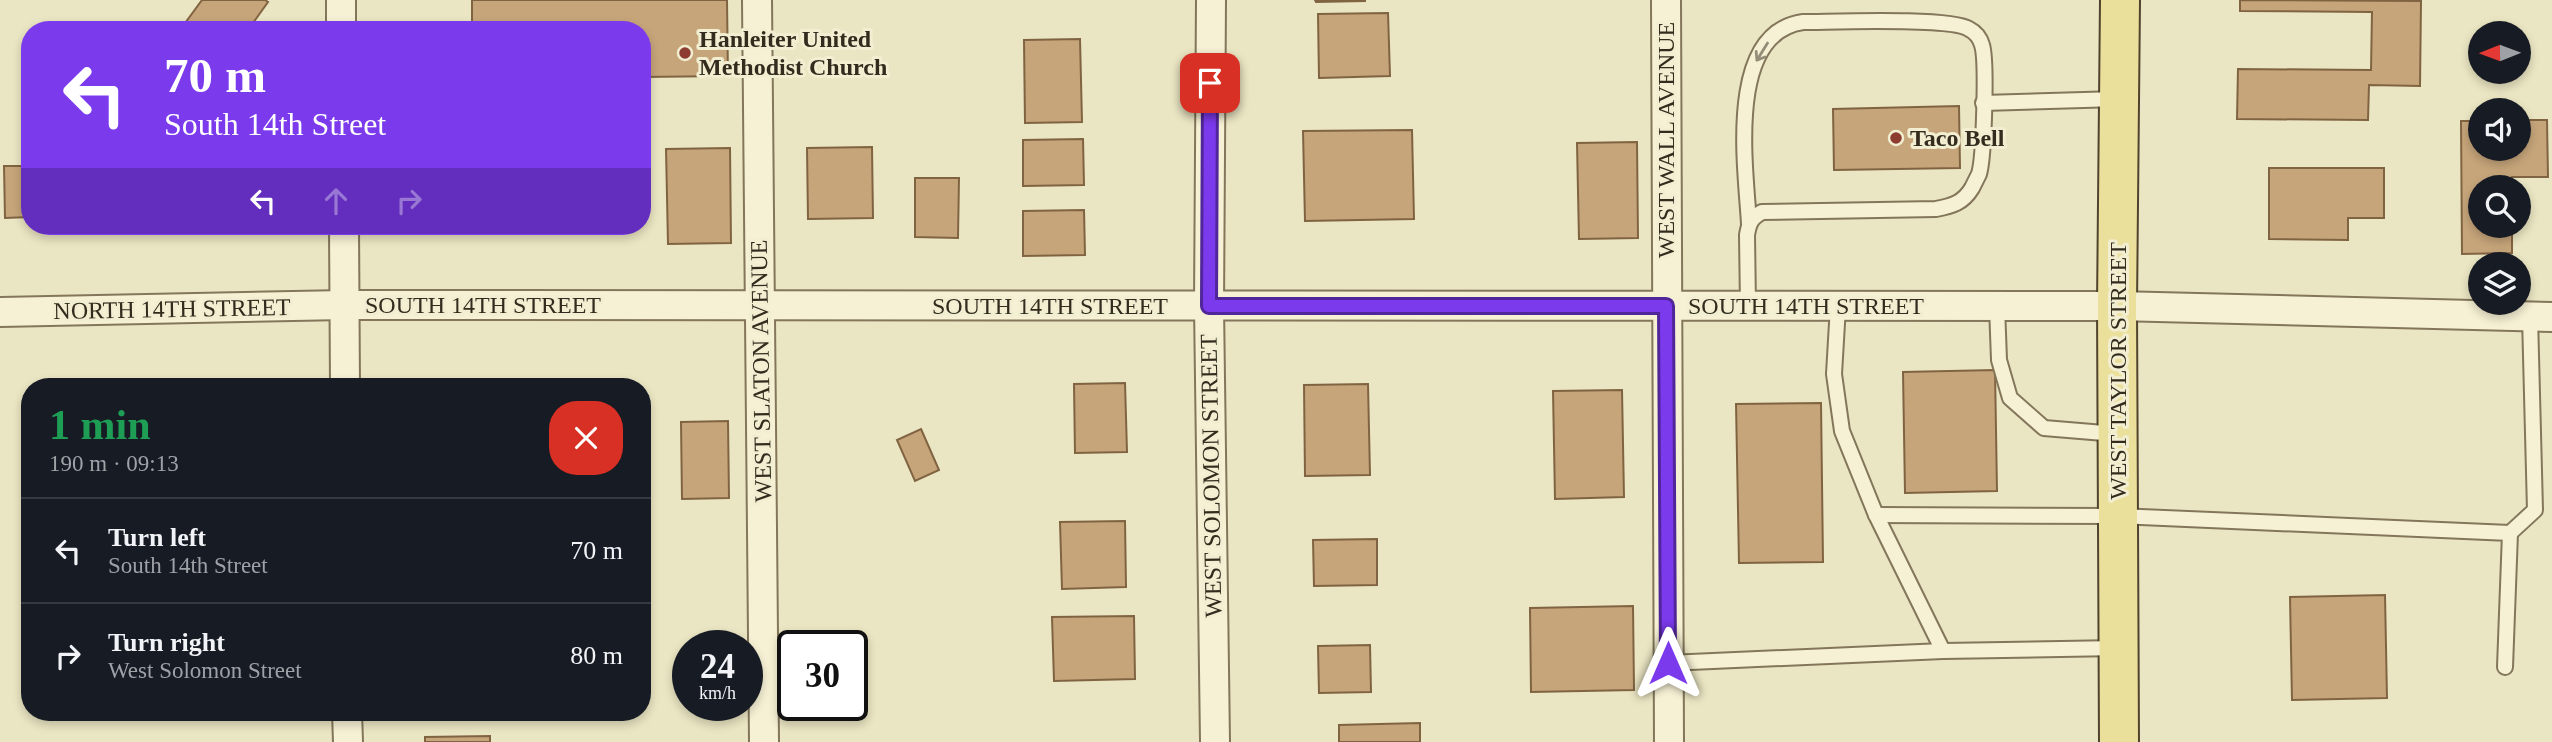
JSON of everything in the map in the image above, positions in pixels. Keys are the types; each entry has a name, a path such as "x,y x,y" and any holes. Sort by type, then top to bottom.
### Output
{"main road":[{"name":"WEST TAYLOR STREET","path":"2119,742 2117,306 2120,0"}],"street":[{"path":"341,0 341,21"},
{"name":"WEST SLATON AVENUE","path":"757,0 764,742"},
{"name":"WEST SOLOMON STREET","path":"1211,0 1209,306 1214,742"},
{"name":"WEST WALL AVENUE","path":"1666,0 1669,742"},
{"path":"344,235 345,378"},
{"name":"SOUTH 14TH STREET","path":"345,305 2117,306 2541,317"},
{"name":"NORTH 14TH STREET","path":"0,312 345,305"},
{"path":"348,721 348,742"}],"lane":[{"path":"1748,306 1749,224 1745,117 1755,62 1769,40 1779,30 1791,24 1818,22 1931,22 1961,25 1978,36 1983,46 1979,173 1972,188 1956,205 1936,209 1762,212 1749,224"},
{"path":"1983,103 2119,99"},
{"path":"1838,306 1834,374 1842,431 1876,515 1943,651"},
{"path":"1997,306 1999,360 2010,398 2044,428 2118,434"},
{"path":"1876,515 2118,516 2510,533 2535,510 2541,317"},
{"path":"2505,667 2510,533"},
{"path":"1668,663 1943,651 2119,648"}],"building":[{"path":"202,0 268,2 254,21 187,21"},
{"name":"Hanleiter United Methodist Church","path":"472,0 727,0 728,76 651,77 651,21 472,21"},
{"path":"1315,0 1365,0 1365,1 1316,2"},
{"path":"2240,0 2421,1 2420,86 2369,85 2368,120 2237,119 2238,69 2371,70 2372,12 2240,11"},
{"path":"1388,13 1390,76 1319,78 1318,14"},
{"path":"1080,39 1082,122 1025,123 1024,40"},
{"name":"Taco Bell","path":"1959,106 1960,168 1834,170 1833,109"},
{"path":"2531,120 2547,120 2548,177 2468,175 2468,238 2512,238 2512,252 2462,254 2461,121 2468,121 2468,161 2531,161"},
{"path":"1412,130 1414,219 1305,221 1303,131"},
{"path":"1083,139 1084,185 1023,186 1023,140"},
{"path":"1637,142 1638,238 1579,239 1577,143"},
{"path":"872,147 873,218 808,219 807,148"},
{"path":"730,148 731,243 668,244 666,149"},
{"path":"4,166 21,166 21,217 5,218"},
{"path":"2269,168 2384,168 2384,218 2348,218 2348,240 2269,239"},
{"path":"915,178 959,178 958,238 915,237"},
{"path":"1084,210 1085,255 1023,256 1023,211"},
{"path":"1995,370 1997,491 1905,493 1903,372"},
{"path":"1125,383 1127,452 1075,453 1074,384"},
{"path":"1368,384 1370,475 1305,476 1304,385"},
{"path":"1622,390 1624,497 1555,499 1553,391"},
{"path":"1821,403 1823,562 1739,563 1736,404"},
{"path":"728,421 729,498 682,499 681,422"},
{"path":"921,429 939,470 915,481 897,440"},
{"path":"1125,521 1126,587 1062,589 1060,522"},
{"path":"1377,539 1377,585 1314,586 1313,540"},
{"path":"2385,595 2387,698 2292,700 2290,597"},
{"path":"1633,606 1634,690 1531,692 1530,608"},
{"path":"1134,616 1135,679 1054,681 1052,617"},
{"path":"1370,645 1371,692 1319,693 1318,646"},
{"path":"1420,723 1420,742 1339,742 1339,725"},
{"path":"490,736 490,742 425,742 425,737"}],"place":[{"name":"Hanleiter United Methodist Church","path":"685,53"},
{"name":"Taco Bell","path":"1896,138"}],"route":[{"path":"1210,83 1209,306 1666,306 1668,663"}]}
